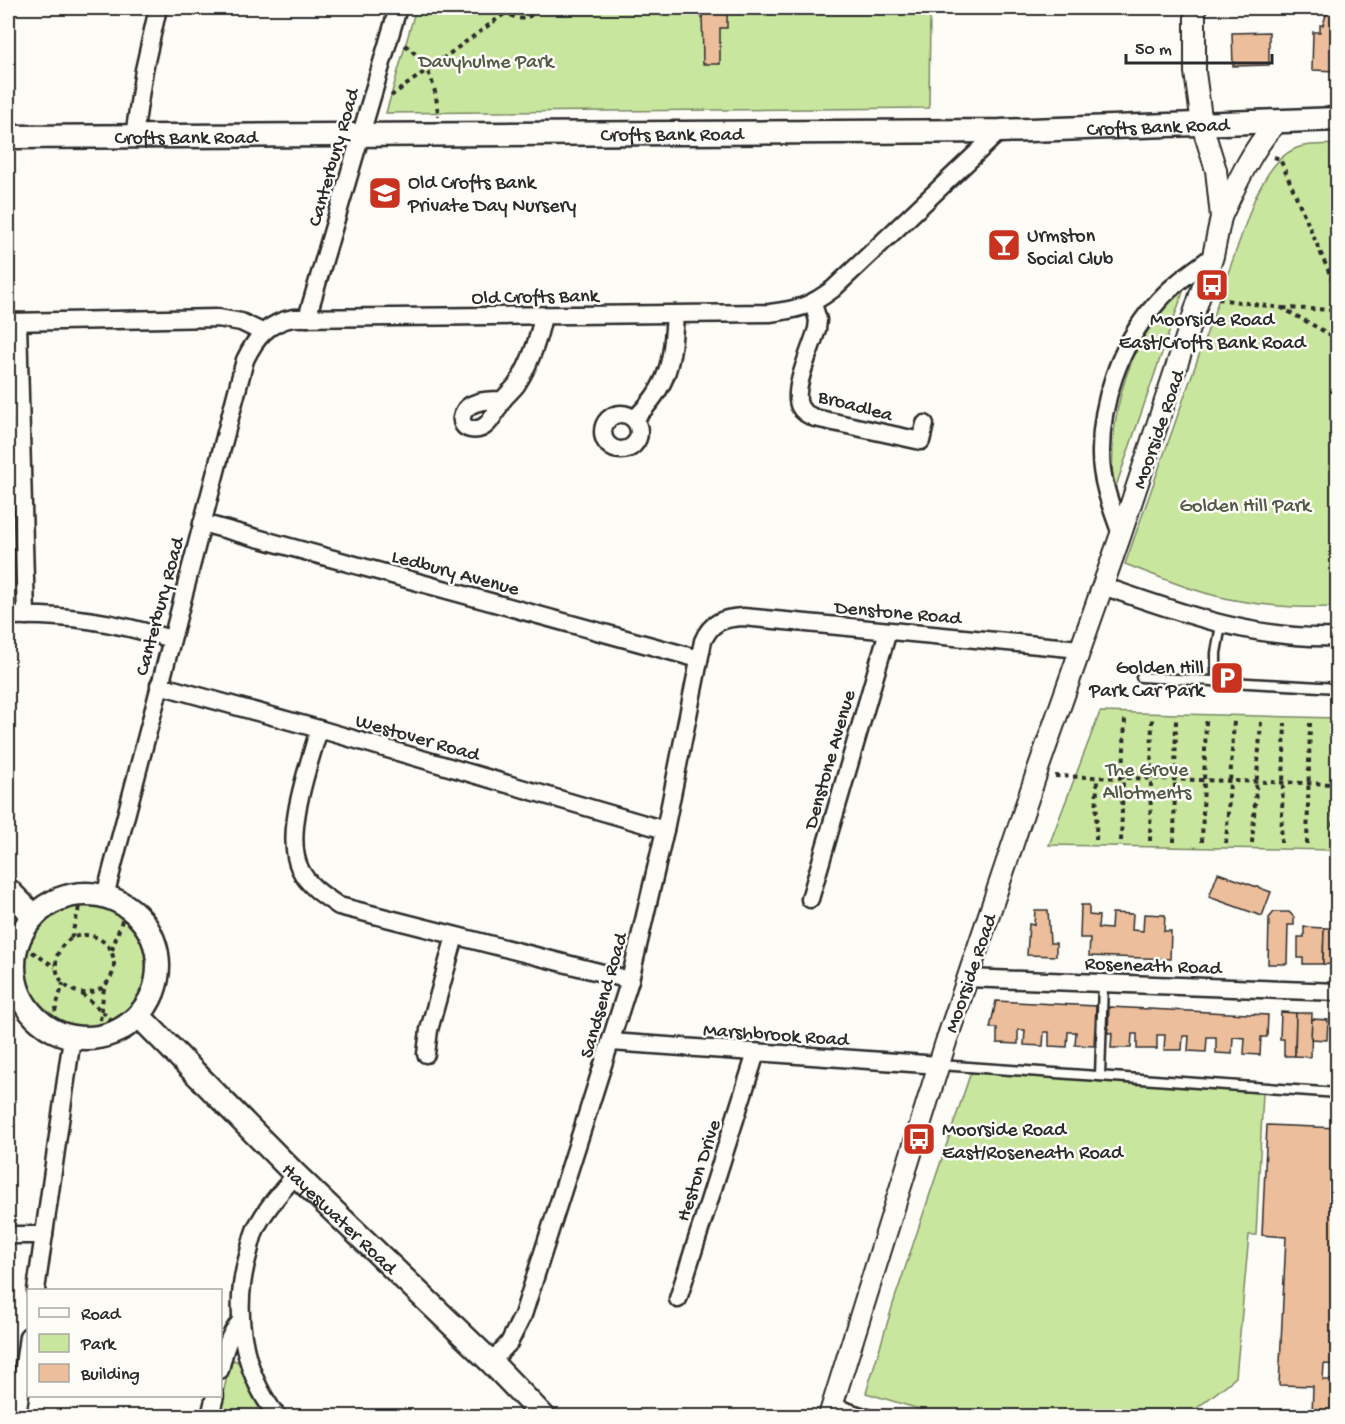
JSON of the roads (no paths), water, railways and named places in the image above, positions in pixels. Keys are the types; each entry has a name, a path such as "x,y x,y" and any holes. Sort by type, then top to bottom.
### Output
{"main road":[{"name":"Crofts Bank Road","path":"8,137 1000,131 1338,119"},
{"path":"8,890 33,915"},
{"path":"82,893 105,896 127,906 142,920 153,937 158,958 157,979 151,999 130,1023 98,1038 72,1038 50,1029 31,1014 13,994 13,968 17,942 33,915 47,904 64,896 82,893"},
{"name":"Hayeswater Road","path":"130,1023 296,1175 491,1362 543,1416"}],"street":[{"path":"134,136 144,70 158,8"},
{"name":"Canterbury Road","path":"307,318 398,8"},
{"name":"Moorside Road","path":"1195,8 1195,72 1202,125 1216,170 1221,217"},
{"name":"Moorside Road","path":"831,1409 967,978 1202,296 1214,256 1221,217 1248,162 1270,129 1278,122"},
{"name":"Old Crofts Bank","path":"262,332 281,321 307,318 770,313 791,310 813,304 833,289 1000,131"},
{"name":"Moorside Road","path":"1121,534 1106,485 1101,456 1102,431 1115,376 1125,351 1154,305 1173,287 1214,256"},
{"name":"Broadlea","path":"813,304 818,320 817,329 797,394 799,406 815,418 921,441 925,424"},
{"path":"634,419 648,406 665,377 673,347 675,314"},
{"path":"502,400 525,371 537,346 543,316"},
{"path":"26,615 13,322 218,318 241,322 262,332"},
{"name":"Canterbury Road","path":"105,896 245,360 262,332"},
{"name":"Ledbury Avenue","path":"202,523 699,659"},
{"path":"1103,586 1221,625 1278,635 1338,637"},
{"path":"8,616 26,615 94,620 171,639"},
{"name":"Denstone Road","path":"713,625 720,620 743,617 1080,649"},
{"name":"Sandsend Road","path":"491,1362 509,1343 523,1315 630,980 665,830 703,641 713,625"},
{"name":"Denstone Avenue","path":"810,899 888,631"},
{"name":"Westover Road","path":"159,685 665,830"},
{"path":"319,729 296,814 294,841 299,868 316,891 339,906 630,980"},
{"path":"426,1054 429,1030 455,936"},
{"name":"Roseneath Road","path":"967,978 1338,992"},
{"path":"36,1289 72,1038"},
{"name":"Marshbrook Road","path":"611,1042 939,1065"},
{"name":"Heston Drive","path":"678,1299 756,1053"},
{"path":"277,1416 258,1386 247,1359 240,1322 241,1284 256,1228 275,1197 296,1175"},
{"path":"8,1235 44,1235"},
{"path":"222,1363 228,1341 240,1322"},
{"path":"17,1416 27,1343"},
{"path":"210,1416 215,1397"}],"lane":[{"path":"1216,682 1216,653 1221,625"},
{"path":"1141,677 1338,687"},
{"path":"1100,1076 1103,983"},
{"path":"939,1065 1338,1093"},
{"path":"831,1409 874,1416"}],"place":[{"name":"Old Crofts Bank Private Day Nursery","path":"385,193"},
{"name":"Urmston Social Club","path":"1004,245"},
{"name":"Moorside Road East/Crofts Bank Road","path":"1212,285"},
{"name":"Golden Hill Park Car Park","path":"1227,678"},
{"name":"Moorside Road East/Roseneath Road","path":"919,1139"}],"park label":[{"name":"Davyhulme Park","path":"486,60"},
{"name":"Golden Hill Park","path":"1245,504"},
{"name":"The Grove Allotments","path":"1147,780"}]}
